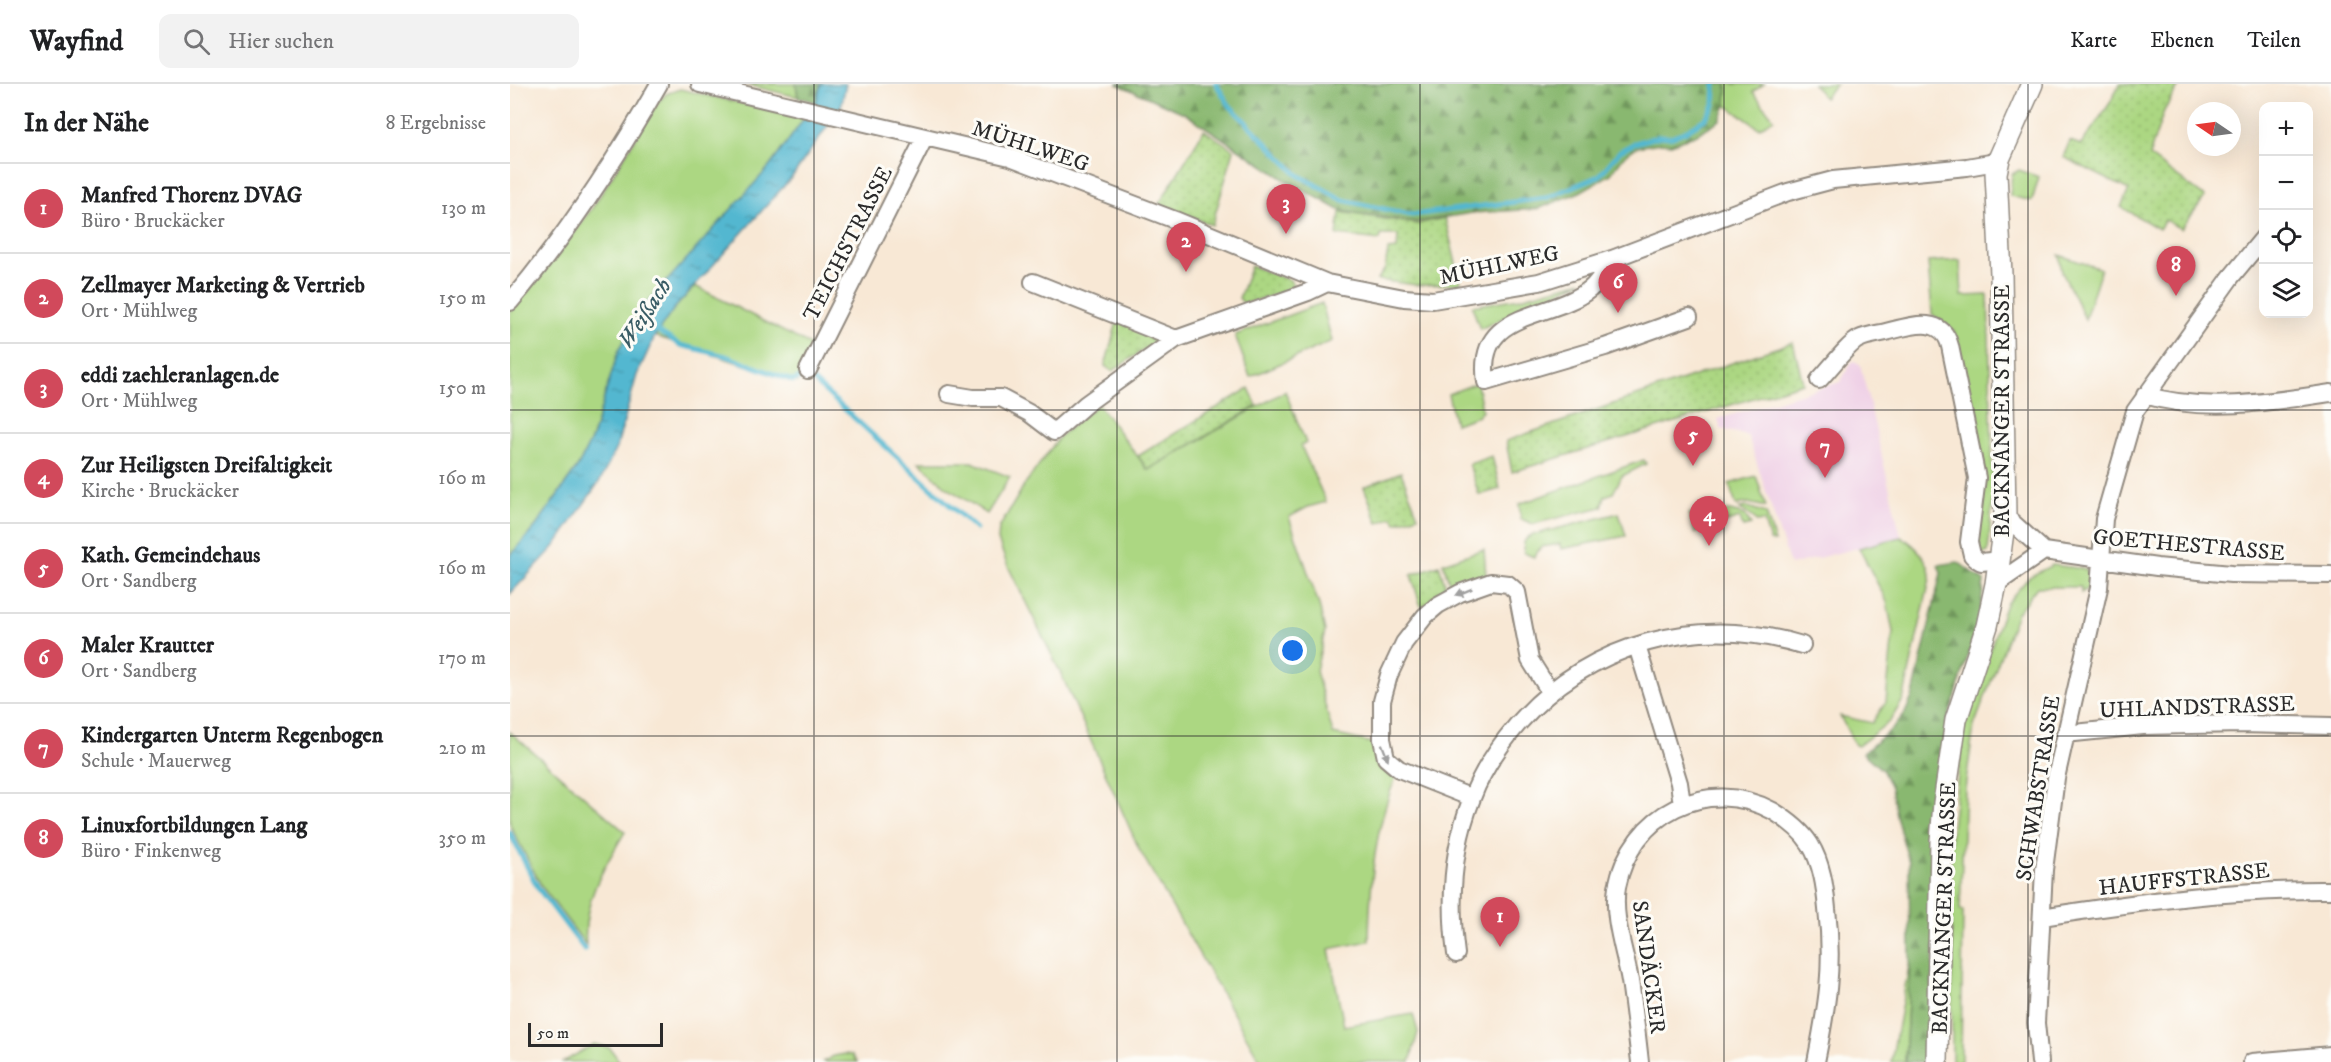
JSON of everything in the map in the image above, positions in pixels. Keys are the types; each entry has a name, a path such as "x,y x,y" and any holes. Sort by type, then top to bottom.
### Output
{"street":[{"path":"510,302 573,224 608,171 659,84"},
{"name":"MÜHLWEG","path":"700,84 1021,161 1175,220 1327,283 1404,298 1432,300 1539,282 1612,259 1788,192 1855,176 1967,166 1990,163 1999,159"},
{"name":"BACKNANGER STRASSE","path":"1937,1062 1941,841 1944,803 1956,720 1987,626 2000,560 2005,516 2001,286 1996,173 1999,159 2032,84"},
{"name":"TEICHSTRASSE","path":"808,370 925,137"},
{"name":"SCHWABSTRASSE","path":"2040,1062 2036,1023 2045,860 2056,778 2099,588 2104,519 2135,411 2259,240"},
{"path":"1612,259 1590,289 1561,304 1520,318 1495,336 1489,345 1486,357 1486,382 1605,347 1689,317"},
{"path":"1033,282 1176,339"},
{"path":"949,394 973,398 1001,398 1029,413 1054,432 1086,404 1176,339 1308,292 1327,283"},
{"path":"1820,380 1858,339 1916,325 1931,325 1948,337 1977,478 1970,527 1970,548 1976,559 1981,562 2000,560"},
{"path":"2145,395 2168,402 2220,404 2331,393"},
{"path":"1996,584 2044,551 2005,516"},
{"name":"GOETHESTRASSE","path":"2044,551 2102,560 2231,574 2331,575"},
{"path":"1472,798 1399,769 1386,758 1380,719 1384,689 1399,649 1417,625 1438,605 1491,582 1508,584 1517,592 1530,660 1550,692"},
{"path":"1456,954 1452,888 1457,852 1472,798 1492,758 1509,734 1550,692 1583,668 1609,655 1655,640 1728,633 1759,635 1802,645"},
{"path":"1637,646 1679,783 1682,804"},
{"name":"UHLANDSTRASSE","path":"2065,734 2143,726 2241,724 2331,726"},
{"name":"SANDÄCKER","path":"1640,1062 1630,980 1616,903 1617,887 1627,855 1640,835 1653,822 1682,804 1723,797 1749,801 1781,816 1810,843 1824,879 1831,939 1830,984 1816,1062"},
{"name":"HAUFFSTRASSE","path":"2042,916 2193,897 2292,890 2331,890"},
{"path":"2252,1062 2331,1055"}],"shaded area":[{"path":"1853,361 1860,364 1901,537 1790,565 1748,436 1721,429 1718,419 1840,382"}],"green space":[{"path":"743,84 796,84 798,97"},
{"path":"796,84 821,84 816,102 798,97"},
{"path":"1117,84 1727,84 1726,105 1720,120 1697,134 1671,144 1660,143 1637,147 1624,156 1611,174 1580,192 1538,209 1472,213 1416,222 1341,211 1284,179 1184,113"},
{"path":"1727,84 1764,84 1753,92 1774,119 1759,128 1726,105"},
{"path":"1813,84 1836,84 1824,98"},
{"path":"2119,84 2180,84 2164,111 2149,156 2205,197 2181,229 2165,220 2159,229 2121,207 2129,190 2063,157 2070,141 2081,145 2110,103"},
{"path":"680,89 805,118 770,166 618,352 592,438 578,466 536,526 510,556 510,311 555,258 593,207 658,102 666,94"},
{"path":"1204,130 1234,150 1212,225 1159,204"},
{"path":"2019,170 2039,177 2032,201 2010,196 2012,174"},
{"path":"1340,212 1417,224 1445,218 1461,284 1416,285 1377,280 1385,269 1388,250 1397,249 1398,235 1381,235 1380,240 1337,235"},
{"path":"2059,255 2101,269 2085,319 2062,272"},
{"path":"1960,260 1962,296 1988,295 1993,492 1988,552 1983,554 1976,548 1984,476 1954,331 1932,314 1928,262"},
{"path":"1251,266 1290,280 1293,285 1289,290 1244,304 1239,298"},
{"path":"1582,281 1480,329 1472,306 1520,298"},
{"path":"695,286 810,345 797,382 655,336 673,310"},
{"path":"1322,303 1332,341 1250,377 1235,335"},
{"path":"1118,318 1156,336 1151,345 1112,371 1105,366"},
{"path":"1793,342 1803,383 1512,472 1506,441"},
{"path":"1477,383 1482,410 1478,416 1455,424 1448,394"},
{"path":"1249,388 1257,406 1148,470 1138,456"},
{"path":"1285,391 1306,443 1301,446 1326,502 1308,507 1289,517 1319,605 1325,631 1316,671 1333,734 1377,744 1398,772 1383,813 1375,855 1369,941 1329,949 1344,1026 1413,1014 1418,1032 1410,1062 1261,1062 1139,849 1062,676 1006,562 998,540 999,528 1025,484 1060,436 1098,404 1148,470"},
{"path":"1492,456 1500,489 1479,495 1469,464"},
{"path":"1644,460 1646,464 1622,476 1613,493 1605,496 1602,507 1533,524 1521,519 1519,504"},
{"path":"919,462 972,462 1010,477 987,514 946,487"},
{"path":"1401,472 1418,516 1396,523 1393,517 1378,523 1364,487"},
{"path":"1756,476 1766,507 1748,503 1736,505 1729,484"},
{"path":"1748,507 1766,513 1775,542 1770,541 1764,521 1756,522 1754,518 1739,508"},
{"path":"1699,511 1730,511 1745,515 1751,525 1743,527 1740,518 1695,532 1689,514"},
{"path":"1619,513 1626,536 1561,549 1560,544 1541,547 1534,557 1524,553 1524,542 1532,535"},
{"path":"1901,537 1922,555 1928,566 1930,579 1903,700 1890,721 1858,746 1855,745 1840,716 1872,723 1886,702 1893,632 1887,602 1859,548"},
{"path":"1484,549 1486,576 1451,589 1443,563"},
{"path":"1958,562 1984,581 1979,622 1946,725 1928,1062 1905,1062 1910,960 1909,862 1891,788 1883,771 1863,753 1893,728 1905,713 1913,695 1941,573 1938,565"},
{"path":"1439,565 1447,590 1423,607 1411,575"},
{"path":"2052,565 2086,569 2090,579 2088,588 2081,593 2081,587 2037,587 2017,613 1974,726 1965,789 1960,910 1963,911 1961,1062 1952,1062 1951,836 1964,723 2006,604 2029,577"},
{"path":"510,732 625,832 602,872 591,900 587,914 586,945 542,887 510,825"},
{"path":"1910,960 1905,1062 1891,1062"},
{"path":"594,1044 610,1048 620,1062 563,1062"},
{"path":"852,1055 857,1062 822,1062 834,1056"}],"water":[{"name":"Weißach","path":"821,84 846,84 841,107 792,177 673,310 655,336 637,375 617,446 601,479 555,546 510,594 510,556 536,526 578,466 592,438 618,352 640,311 770,166 816,102"}],"waterway":[{"path":"1216,84 1230,106 1298,175 1343,200 1412,215 1546,198 1599,176 1620,151 1635,143 1660,136 1670,137 1684,132 1705,119 1714,105 1715,84"},
{"name":"Weißach","path":"653,328 680,345 726,356 793,381 807,375 976,529"},
{"path":"510,833 538,888 585,950"}],"place":[{"name":"eddi zaehleranlagen.de","path":"1286,234"},
{"name":"Zellmayer Marketing & Vertrieb","path":"1186,272"},
{"name":"Linuxfortbildungen Lang","path":"2176,296"},
{"name":"Maler Krautter","path":"1618,313"},
{"name":"Kath. Gemeindehaus","path":"1693,466"},
{"name":"Kindergarten Unterm Regenbogen","path":"1825,478"},
{"name":"Zur Heiligsten Dreifaltigkeit","path":"1709,546"},
{"name":"Manfred Thorenz DVAG","path":"1500,947"}]}
